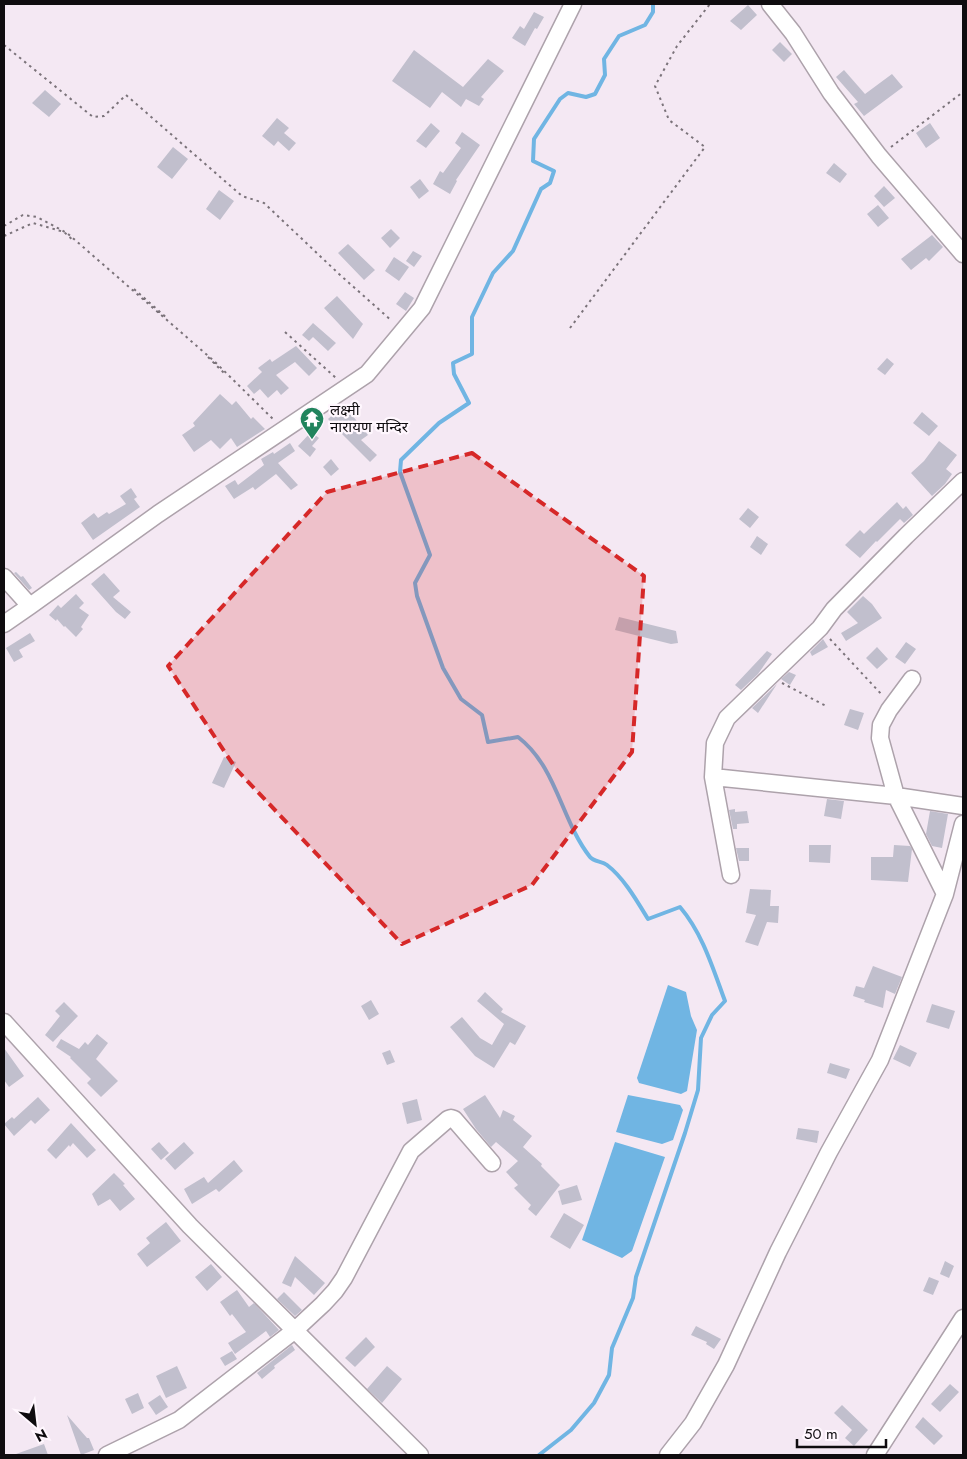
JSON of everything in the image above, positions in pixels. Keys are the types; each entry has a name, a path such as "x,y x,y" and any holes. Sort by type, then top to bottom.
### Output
{"street":[{"path":"4,624 158,514 367,374 422,308 573,4"},
{"path":"770,4 793,34 831,93 879,156 963,254"},
{"path":"731,875 714,777 714,743 727,718 820,628 834,609 963,481"},
{"path":"4,577 30,606"},
{"path":"912,679 889,710 881,725 880,738 896,796 945,894"},
{"path":"714,777 896,796 963,806"},
{"path":"668,1455 693,1422 726,1365 778,1252 829,1152 880,1060 945,894 963,824"},
{"path":"4,1022 190,1226 420,1455"},
{"path":"106,1455 179,1420 294,1331 324,1304 341,1284 411,1151 448,1119 454,1119 492,1163"},
{"path":"875,1455 963,1318"}],"path":[{"path":"570,328 705,147 669,120 655,86 677,46 710,4"},
{"path":"4,45 93,118 104,116 126,95 242,196 264,203 403,331"},
{"path":"879,156 963,92"},
{"path":"4,226 23,215 38,217 67,232 214,361 284,430"},
{"path":"4,236 34,223 64,232 154,306 284,430"},
{"path":"285,332 347,388"},
{"path":"820,628 890,704 889,710"},
{"path":"769,676 826,706"}],"highlighted area":[{"path":"472,453 644,576 632,752 532,885 402,944 236,769 168,666 327,492"}],"water":[{"path":"668,985 686,992 691,1016 697,1030 687,1091 681,1094 639,1083 637,1078"},
{"path":"628,1095 680,1105 683,1110 673,1140 662,1144 616,1132"},
{"path":"615,1142 665,1157 632,1251 622,1258 582,1240"}],"building":[{"path":"748,5 757,15 741,30 730,21"},
{"path":"534,12 544,17 525,46 512,38 520,26 524,29"},
{"path":"780,42 792,54 784,62 772,50"},
{"path":"414,50 463,87 488,59 504,71 481,97 484,99 479,106 466,99 461,107 442,92 430,108 392,81"},
{"path":"844,70 865,94 892,74 903,87 864,116 854,104 858,102 836,77"},
{"path":"45,90 61,104 49,117 32,103"},
{"path":"277,118 289,128 284,133 296,143 289,151 278,141 274,146 262,136"},
{"path":"431,123 440,131 426,148 416,141"},
{"path":"930,123 940,138 926,148 916,133"},
{"path":"462,132 480,145 456,180 450,194 433,184 440,171 443,173 461,148 455,143"},
{"path":"173,147 188,159 172,179 157,167"},
{"path":"834,163 847,174 840,183 826,173"},
{"path":"420,179 429,191 419,199 410,187"},
{"path":"884,186 895,198 884,207 874,196"},
{"path":"219,190 234,201 220,220 206,209"},
{"path":"878,205 889,218 878,227 867,214"},
{"path":"391,229 400,238 390,248 381,238"},
{"path":"932,235 943,247 929,261 926,258 911,270 901,259"},
{"path":"348,244 375,270 364,280 338,253"},
{"path":"413,251 422,256 414,267 406,261"},
{"path":"394,257 409,267 399,281 385,271"},
{"path":"405,292 414,298 406,311 396,304"},
{"path":"337,296 363,324 353,339 324,308"},
{"path":"313,323 336,343 328,351 313,337 309,341 302,335"},
{"path":"296,346 317,368 309,376 295,362 276,375 289,388 281,395 277,390 268,398 260,389 254,394 247,386 262,372 258,368 270,359 272,362"},
{"path":"887,358 894,364 885,375 877,369"},
{"path":"220,394 232,405 236,401 251,419 253,417 265,429 237,447 231,438 220,449 211,440 194,452 182,435 195,426 193,423"},
{"path":"344,405 368,435 361,440 377,455 370,462 328,419"},
{"path":"922,412 938,426 929,436 913,423"},
{"path":"311,432 319,438 312,446 316,449 310,457 298,446"},
{"path":"939,441 957,455 946,469 952,474 945,484 932,496 911,473 924,461"},
{"path":"290,443 295,451 278,463 298,485 291,490 276,474 255,490 253,487 234,499 225,486 235,480 238,485 264,465 261,459 273,452 274,454"},
{"path":"331,459 339,469 331,476 323,467"},
{"path":"131,488 137,497 134,499 140,507 93,540 81,523 94,513 98,518 126,504 120,496"},
{"path":"897,502 903,509 906,506 913,515 904,523 900,519 860,558 845,545 860,530 864,534"},
{"path":"748,508 759,517 750,528 739,519"},
{"path":"757,536 768,544 761,555 750,547"},
{"path":"16,572 21,577 23,576 32,588 29,590 14,573"},
{"path":"104,573 120,591 113,597 131,612 125,619 116,612 91,584"},
{"path":"76,594 84,603 79,608 89,615 81,627 83,629 76,637 57,619 56,621 49,615 58,605 61,608"},
{"path":"863,596 872,604 882,618 846,641 841,633 858,623 847,612"},
{"path":"619,617 676,631 678,643 671,644 615,630"},
{"path":"30,633 35,641 19,650 23,657 14,662 6,648"},
{"path":"823,639 828,647 812,656 810,652"},
{"path":"906,642 916,649 905,664 895,657"},
{"path":"877,647 888,659 877,669 866,658"},
{"path":"767,651 772,654 758,674 741,690 735,685"},
{"path":"789,672 796,675 790,685 781,679"},
{"path":"777,684 758,713 752,708"},
{"path":"850,709 864,713 858,730 844,725"},
{"path":"224,757 236,762 224,788 212,783"},
{"path":"827,799 844,801 841,819 824,816"},
{"path":"735,809 735,812 747,811 749,823 737,824 737,829 733,829 729,810"},
{"path":"930,811 948,814 942,848 932,846 926,834"},
{"path":"809,845 831,845 830,863 809,862"},
{"path":"894,845 910,846 912,849 908,882 871,880 871,857 893,857"},
{"path":"736,848 749,848 749,861 739,861"},
{"path":"750,889 771,890 770,906 779,906 778,923 767,922 758,946 745,942 756,915 746,913"},
{"path":"873,966 902,977 895,994 886,990 883,1008 853,996 856,986 864,988"},
{"path":"485,992 503,1009 501,1012 526,1026 515,1045 510,1042 494,1068 475,1056 450,1027 462,1017 480,1038 492,1045 504,1024 477,1001"},
{"path":"371,1000 379,1014 369,1020 361,1006"},
{"path":"64,1002 78,1016 53,1042 45,1035 60,1016 55,1011"},
{"path":"932,1004 955,1011 949,1029 926,1022"},
{"path":"97,1034 108,1043 96,1059 118,1081 101,1097 87,1083 91,1079 71,1057 56,1047 61,1039 79,1049 85,1042 88,1045"},
{"path":"900,1045 917,1053 910,1067 893,1059"},
{"path":"4,1048 24,1076 9,1087 4,1080"},
{"path":"390,1050 395,1062 387,1065 382,1053"},
{"path":"830,1063 850,1069 846,1079 827,1073"},
{"path":"485,1095 500,1118 503,1110 515,1116 513,1120 532,1136 523,1147 542,1164 541,1166 560,1185 536,1216 528,1209 531,1205 514,1188 518,1185 506,1172 518,1161 496,1142 491,1147 463,1109"},
{"path":"38,1097 50,1110 35,1124 31,1120 14,1136 4,1124 12,1117 14,1119"},
{"path":"417,1099 422,1120 407,1124 402,1103"},
{"path":"71,1123 96,1150 87,1158 73,1143 56,1159 47,1150"},
{"path":"798,1128 819,1131 817,1143 796,1139"},
{"path":"159,1142 169,1153 161,1160 151,1149"},
{"path":"184,1142 194,1153 175,1170 165,1159"},
{"path":"234,1160 243,1171 219,1192 216,1189 192,1204 184,1189 204,1177 208,1183"},
{"path":"114,1173 125,1184 123,1185 135,1199 120,1211 110,1199 98,1206 92,1194"},
{"path":"577,1185 582,1200 562,1205 558,1191"},
{"path":"564,1213 584,1225 570,1249 550,1237"},
{"path":"166,1222 181,1241 147,1267 137,1254 150,1243 146,1238"},
{"path":"295,1256 325,1283 314,1295 295,1277 291,1287 282,1283"},
{"path":"945,1261 954,1266 949,1278 940,1274"},
{"path":"211,1264 222,1277 207,1291 195,1277"},
{"path":"929,1277 939,1281 933,1295 923,1291"},
{"path":"237,1290 249,1307 254,1303 279,1330 270,1337 266,1331 235,1354 228,1343 246,1332 232,1314 230,1316 220,1302"},
{"path":"284,1292 302,1310 295,1316 277,1299"},
{"path":"696,1326 721,1339 714,1349 706,1344 707,1342 691,1335"},
{"path":"366,1337 375,1347 355,1367 345,1358"},
{"path":"292,1345 295,1350 274,1366 275,1368 262,1379 257,1373"},
{"path":"232,1351 237,1359 225,1366 220,1358"},
{"path":"177,1366 187,1388 166,1398 156,1376"},
{"path":"387,1366 402,1379 382,1403 367,1389"},
{"path":"950,1384 959,1392 940,1412 931,1404"},
{"path":"138,1393 144,1408 132,1414 125,1399"},
{"path":"160,1395 168,1407 156,1415 148,1403"},
{"path":"842,1405 868,1430 854,1446 845,1438 852,1430 834,1413"},
{"path":"67,1415 89,1438 94,1450 81,1455"},
{"path":"923,1417 943,1436 934,1445 915,1427"},
{"path":"44,1444 48,1455 16,1455 16,1454"}],"waterway":[{"path":"539,1455 571,1430 594,1403 609,1375 612,1348 633,1298 636,1277 698,1090 701,1038 712,1015 725,1001 701,940 680,907 648,919 619,876 607,865 590,857 572,827 542,763 531,749 518,737 488,742 482,715 461,699 443,668 417,596 415,583 430,555 400,472 401,460 439,423 469,403 454,374 453,363 472,354 472,317 493,273 513,251 541,189 550,183 554,171 533,161 534,139 560,99 568,93 586,97 595,94 605,75 604,59 619,36 645,25 653,12 653,4"}],"place":[{"name":"लक्ष्मी नारायण मन्दिर","path":"312,440"}]}
